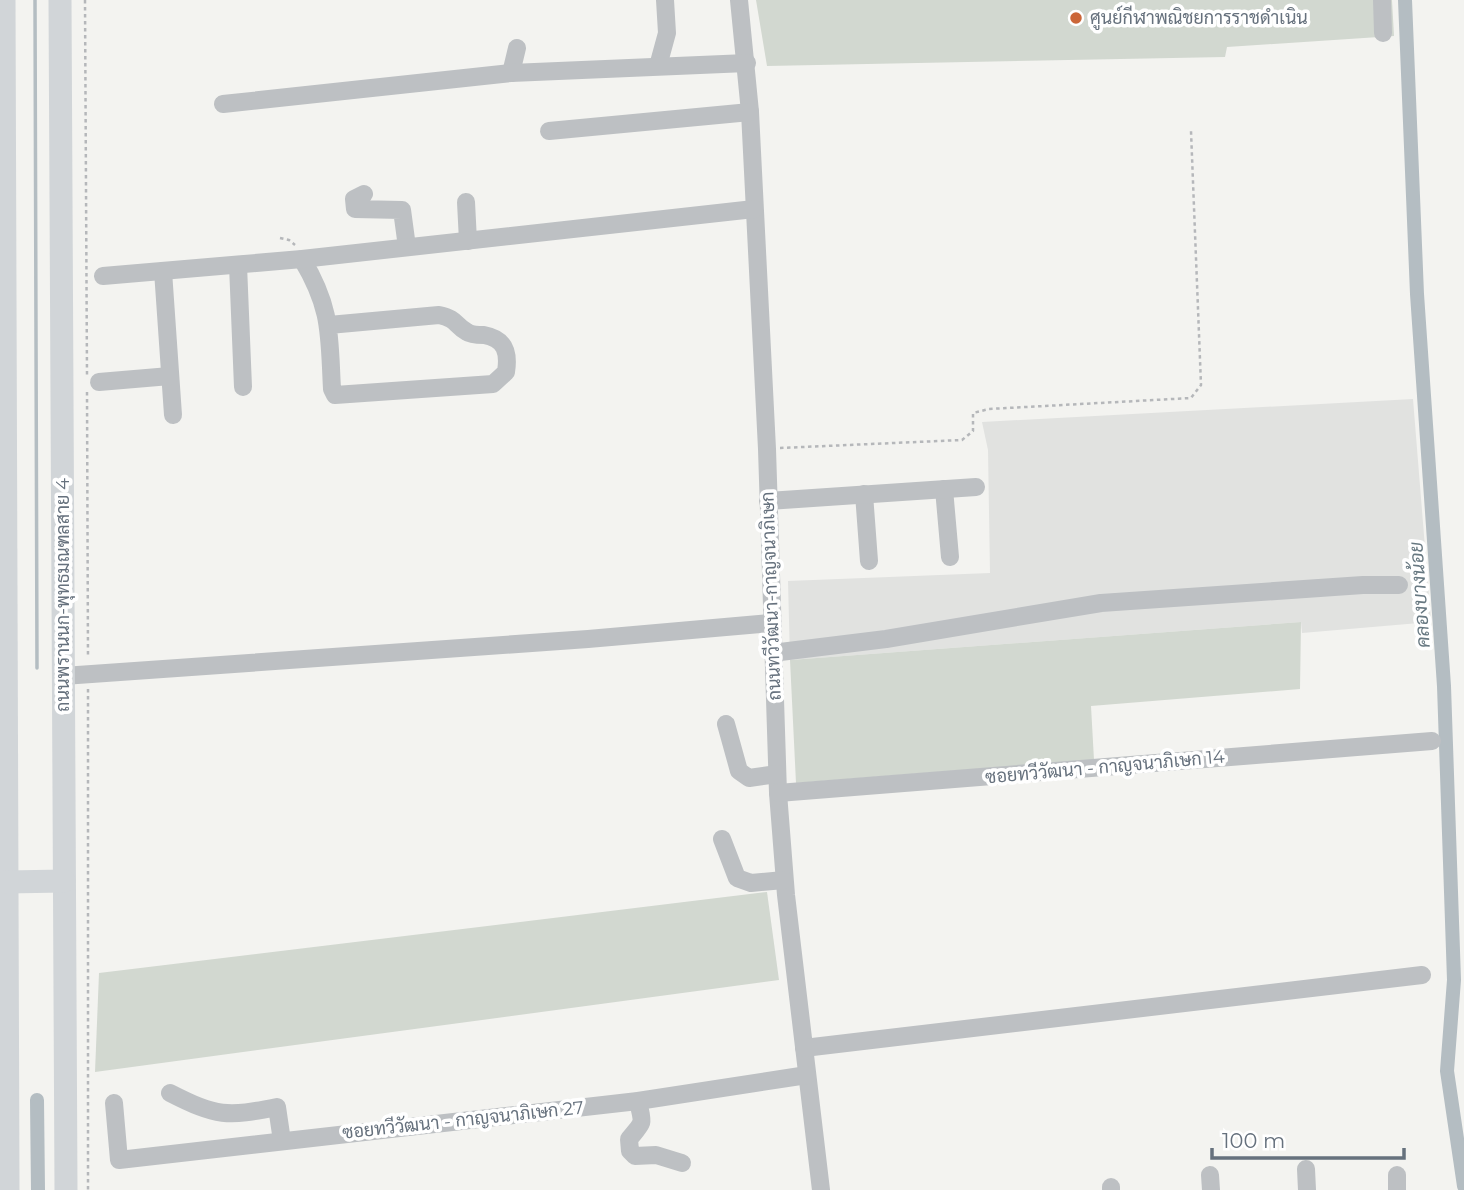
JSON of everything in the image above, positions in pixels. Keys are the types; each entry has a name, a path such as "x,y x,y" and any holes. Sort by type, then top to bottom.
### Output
{"main road":[{"path":"4,0 8,1190"},
{"name":"ถนนพรานนก-พุทธมณฑลสาย 4","path":"60,0 66,1190"},
{"path":"7,882 64,881"}],"street":[{"path":"658,66 667,33 665,0"},
{"name":"ถนนทวีวัฒนา-กาญจนาภิเษก","path":"739,0 747,63 767,449 778,793 785,880 821,1190"},
{"path":"1382,0 1383,33"},
{"path":"511,73 517,48"},
{"path":"223,104 511,73 747,63"},
{"path":"549,131 750,112"},
{"path":"373,199 402,210 407,247"},
{"path":"466,202 468,241"},
{"path":"103,276 302,259 754,209"},
{"path":"302,259 320,292 329,325 332,389 335,395 493,384 506,372 508,356 502,344 493,337 467,333 453,318 439,315 329,325"},
{"path":"237,265 243,387"},
{"path":"163,271 173,415"},
{"path":"99,382 170,376"},
{"path":"768,501 976,487"},
{"path":"944,489 950,557"},
{"path":"864,494 869,561"},
{"path":"772,653 886,639 1101,603 1363,585 1399,585"},
{"path":"63,676 588,639 771,623"},
{"path":"726,724 739,771 749,778 777,774"},
{"name":"ซอยทวีวัฒนา - กาญจนาภิเษก 14","path":"778,793 1432,741"},
{"path":"722,839 737,878 751,883 785,880"},
{"path":"804,1048 1422,975"},
{"name":"ซอยทวีวัฒนา - กาญจนาภิเษก 27","path":"114,1103 119,1160 638,1101 807,1075"},
{"path":"170,1093 203,1110 236,1115 277,1107 282,1141"},
{"path":"638,1101 643,1123 629,1139 630,1152 635,1156 656,1155 682,1163"},
{"path":"1306,1169 1307,1190"}],"path":[{"path":"85,0 88,1190"},
{"path":"767,449 962,440 973,431 973,413 989,409 1191,398 1201,385 1191,131"}],"shaded area":[{"name":"ศูนย์กีฬาพณิชยการราชดำเนิน","path":"756,0 1392,0 1394,36 1227,47 1225,57 767,66"},
{"path":"1413,399 1431,622 1302,633 1301,622 790,660 788,581 990,573 988,450 982,422"},
{"path":"1301,622 1300,689 1091,706 1094,760 796,783 790,660"},
{"path":"767,892 779,980 95,1072 99,973"}],"waterway":[{"path":"35,0 37,668"},
{"name":"คลองบางน้อย","path":"1405,0 1417,294 1444,686 1454,980 1447,1071 1464,1186"},
{"path":"37,1100 38,1190"}],"place":[{"name":"ศูนย์กีฬาพณิชยการราชดำเนิน","path":"1076,18"}]}
